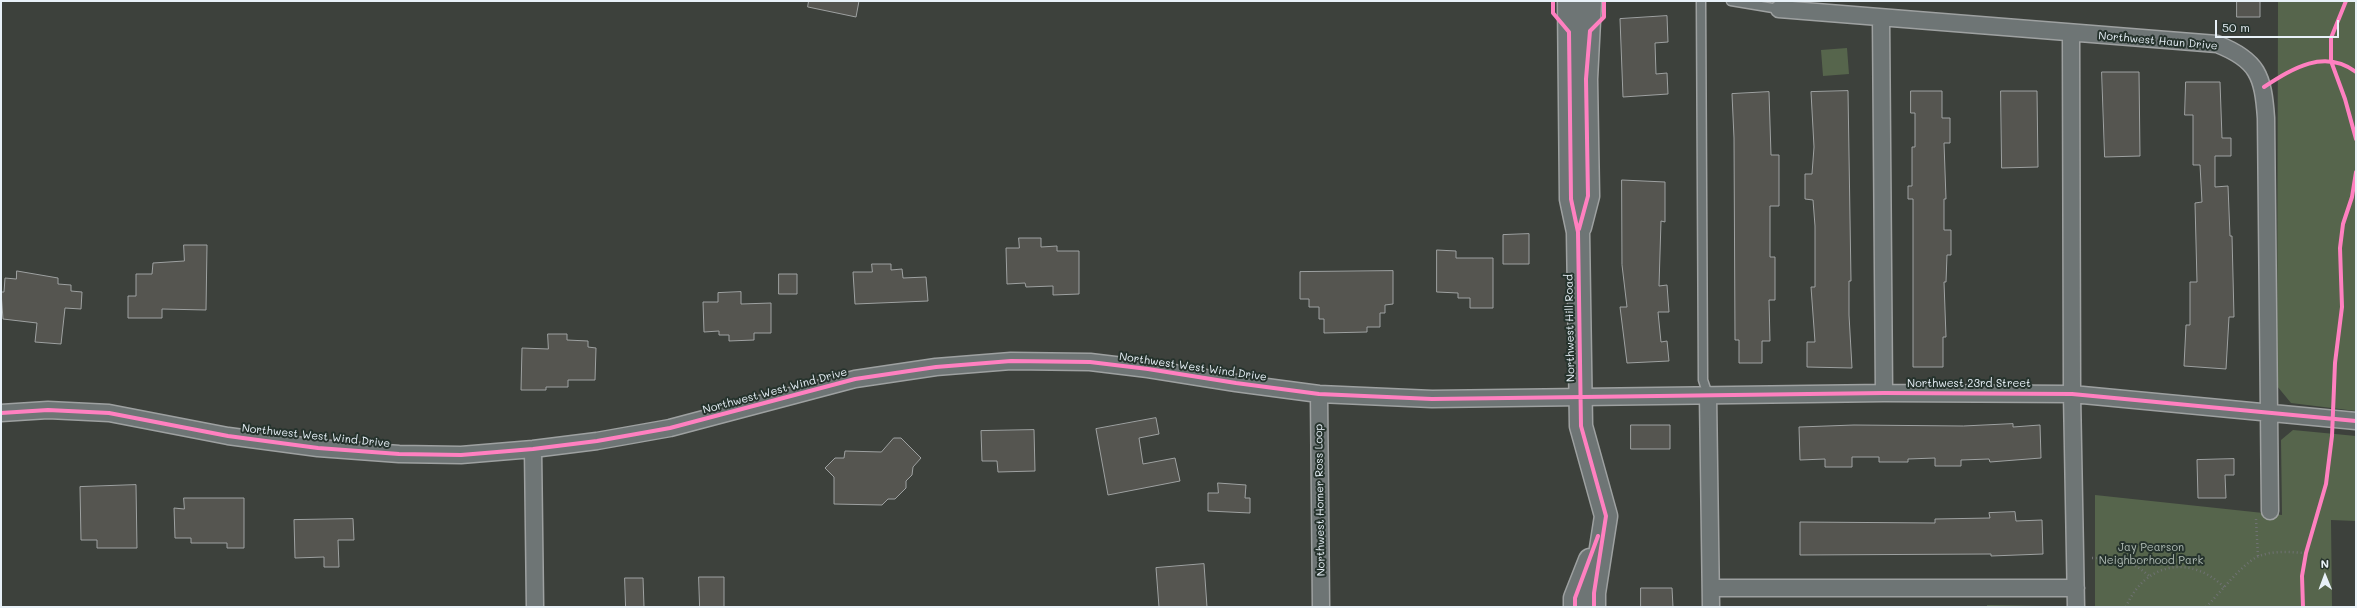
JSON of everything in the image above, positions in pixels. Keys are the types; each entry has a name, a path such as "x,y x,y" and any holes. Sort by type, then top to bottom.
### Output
{"main road":[{"name":"Northwest Hill Road","path":"1569,1 1571,199 1578,232 1581,426 1606,516 1594,593 1594,607"},
{"name":"Northwest Hill Road","path":"1578,232 1588,196 1586,79 1590,1"},
{"path":"1575,607 1575,598 1606,516"}],"street":[{"name":"Northwest Haun Drive","path":"1779,9 2071,34 2217,44 2236,51 2250,64 2259,76 2264,87 2266,118 2270,511"},
{"path":"1881,18 1884,393"},
{"path":"2071,34 2072,394 2076,607"},
{"name":"Northwest West Wind Drive","path":"1,413 48,410 109,413 228,436 318,448 399,454 461,455 533,450 670,428 761,402 855,379 936,366 1011,361 1090,362 1319,394 1432,399 1580,397"},
{"name":"Northwest 23rd Street","path":"1580,397 1884,393 2072,394 2356,421"},
{"name":"Northwest Homer Ross Loop","path":"1319,394 1321,607"},
{"path":"1708,395 1711,607"},
{"path":"533,450 535,607"},
{"path":"1711,588 2076,588"}],"lane":[{"path":"1701,1 1703,380 1708,395"},
{"path":"1731,1 1779,9"}],"path":[{"path":"2258,557 2256,510 2270,511"},
{"path":"2206,607 2249,563 2258,557 2274,552 2306,553"},
{"path":"2075,558 2118,559 2141,569 2149,576"},
{"path":"2126,607 2138,586 2149,576 2179,566 2205,572 2225,588"}],"green space":[{"path":"2278,1 2356,1 2356,411 2291,403 2277,386"},
{"path":"1847,48 1849,74 1823,76 1821,50"},
{"name":"Jay Pearson Neighborhood Park","path":"2293,430 2356,436 2356,521 2331,520 2332,607 2095,607 2095,495 2282,515 2281,440"},
{"path":"1987,605 2043,606 2049,607 1987,607"}],"building":[{"path":"809,1 859,1 856,17 808,7"},
{"path":"2237,1 2260,1 2260,17 2237,17"},
{"path":"1667,16 1668,42 1655,43 1656,74 1667,73 1668,94 1623,97 1620,19"},
{"path":"2102,72 2139,72 2140,156 2105,157"},
{"path":"2186,82 2220,82 2222,138 2231,138 2231,156 2215,156 2215,187 2228,186 2230,236 2232,236 2234,317 2229,317 2226,369 2184,366 2186,325 2190,325 2190,282 2197,282 2195,203 2202,202 2200,165 2193,165 2193,115 2185,115"},
{"path":"1848,91 1851,281 1849,281 1849,315 1852,368 1807,367 1807,342 1815,342 1811,287 1815,287 1815,226 1813,200 1805,199 1805,174 1812,174 1814,147 1811,92"},
{"path":"1911,91 1942,91 1942,118 1950,118 1950,143 1944,143 1946,199 1944,199 1944,230 1951,230 1951,255 1947,255 1946,282 1944,282 1946,337 1943,337 1943,367 1913,367 1913,199 1908,199 1908,186 1912,186 1912,147 1915,147 1915,113 1911,113"},
{"path":"2001,91 2037,91 2038,167 2002,168"},
{"path":"1769,92 1771,155 1779,155 1779,206 1770,206 1770,257 1775,257 1775,300 1769,300 1770,341 1762,341 1762,363 1739,363 1739,340 1735,340 1734,138 1732,94"},
{"path":"1622,180 1665,182 1665,222 1661,221 1659,286 1667,285 1669,312 1658,312 1661,342 1667,341 1669,361 1627,363 1620,307 1627,307 1622,265"},
{"path":"1529,234 1529,264 1503,264 1503,235"},
{"path":"1019,238 1041,238 1041,247 1057,246 1057,251 1079,251 1079,294 1053,295 1053,286 1026,287 1025,283 1007,284 1006,248 1019,248"},
{"path":"184,245 207,245 206,310 162,309 162,318 128,318 128,296 136,296 136,274 152,274 153,263 184,261"},
{"path":"1437,250 1456,251 1456,258 1493,258 1493,308 1470,308 1470,298 1458,298 1458,293 1437,292"},
{"path":"872,264 891,264 891,270 902,269 903,278 926,277 928,301 855,304 853,272 872,272"},
{"path":"17,271 58,278 58,284 71,285 71,291 82,292 81,309 65,308 61,344 35,342 37,323 3,319 1,292 4,292 5,278 16,279"},
{"path":"1393,271 1393,304 1385,305 1385,313 1380,313 1380,327 1367,327 1367,332 1324,333 1324,319 1319,319 1319,307 1309,307 1309,299 1300,299 1300,272"},
{"path":"779,274 797,274 797,294 779,294"},
{"path":"741,292 741,304 771,303 771,333 754,333 754,340 729,341 729,335 719,335 719,331 704,332 703,302 718,302 718,293"},
{"path":"548,334 567,334 567,340 588,341 588,347 596,348 595,380 568,380 568,387 546,387 546,390 521,390 522,348 548,349"},
{"path":"1156,418 1159,434 1139,438 1143,464 1175,458 1180,481 1108,495 1096,429"},
{"path":"2013,424 2013,427 2040,425 2041,458 1990,462 1989,459 1961,460 1961,466 1935,466 1935,458 1908,459 1908,462 1879,462 1879,457 1852,457 1852,467 1825,467 1825,459 1800,460 1799,427 1854,425 1963,426"},
{"path":"1631,425 1670,425 1670,449 1631,449"},
{"path":"1034,430 1035,471 998,472 997,461 982,461 981,431"},
{"path":"894,438 901,438 921,458 913,467 912,475 906,481 906,488 895,499 888,499 882,505 834,504 834,477 825,468 835,458 844,458 845,451 881,452"},
{"path":"2234,459 2234,475 2225,475 2226,498 2198,498 2197,460"},
{"path":"1218,483 1246,485 1245,498 1250,498 1250,513 1208,511 1208,493 1218,493"},
{"path":"136,485 137,548 97,548 97,540 81,540 80,487"},
{"path":"184,498 244,498 244,548 227,548 227,543 191,543 191,538 175,538 174,508 184,509"},
{"path":"2015,512 2016,521 2042,520 2043,554 1991,556 1991,554 1800,555 1800,522 1935,523 1935,519 1990,518 1989,513"},
{"path":"353,519 354,540 338,540 339,567 324,567 324,557 295,558 294,520"},
{"path":"1204,564 1207,607 1159,607 1156,568"},
{"path":"699,577 724,577 724,607 700,607"},
{"path":"625,578 643,578 644,607 626,607"},
{"path":"1641,588 1672,588 1673,607 1641,607"}],"cycle path":[{"path":"1553,1 1553,13 1569,32 1571,199 1578,232 1581,426 1606,516 1594,593 1594,607"},
{"path":"1579,229 1588,196 1586,79 1590,31 1604,17 1604,1"},
{"path":"2346,1 2331,38 2331,61 2345,99 2356,139"},
{"path":"2264,87 2297,68 2320,61 2344,65 2356,72"},
{"path":"2303,607 2302,576 2306,553 2326,484 2332,436 2335,363 2342,307 2340,248 2343,224 2352,197 2356,172"},
{"path":"1,413 48,410 109,413 228,436 318,448 399,454 461,455 533,449 597,441 670,428 855,379 936,367 1011,361 1090,362 1319,394 1432,399 1884,393 2072,394 2356,421"},
{"path":"1575,607 1575,598 1598,536"}]}
